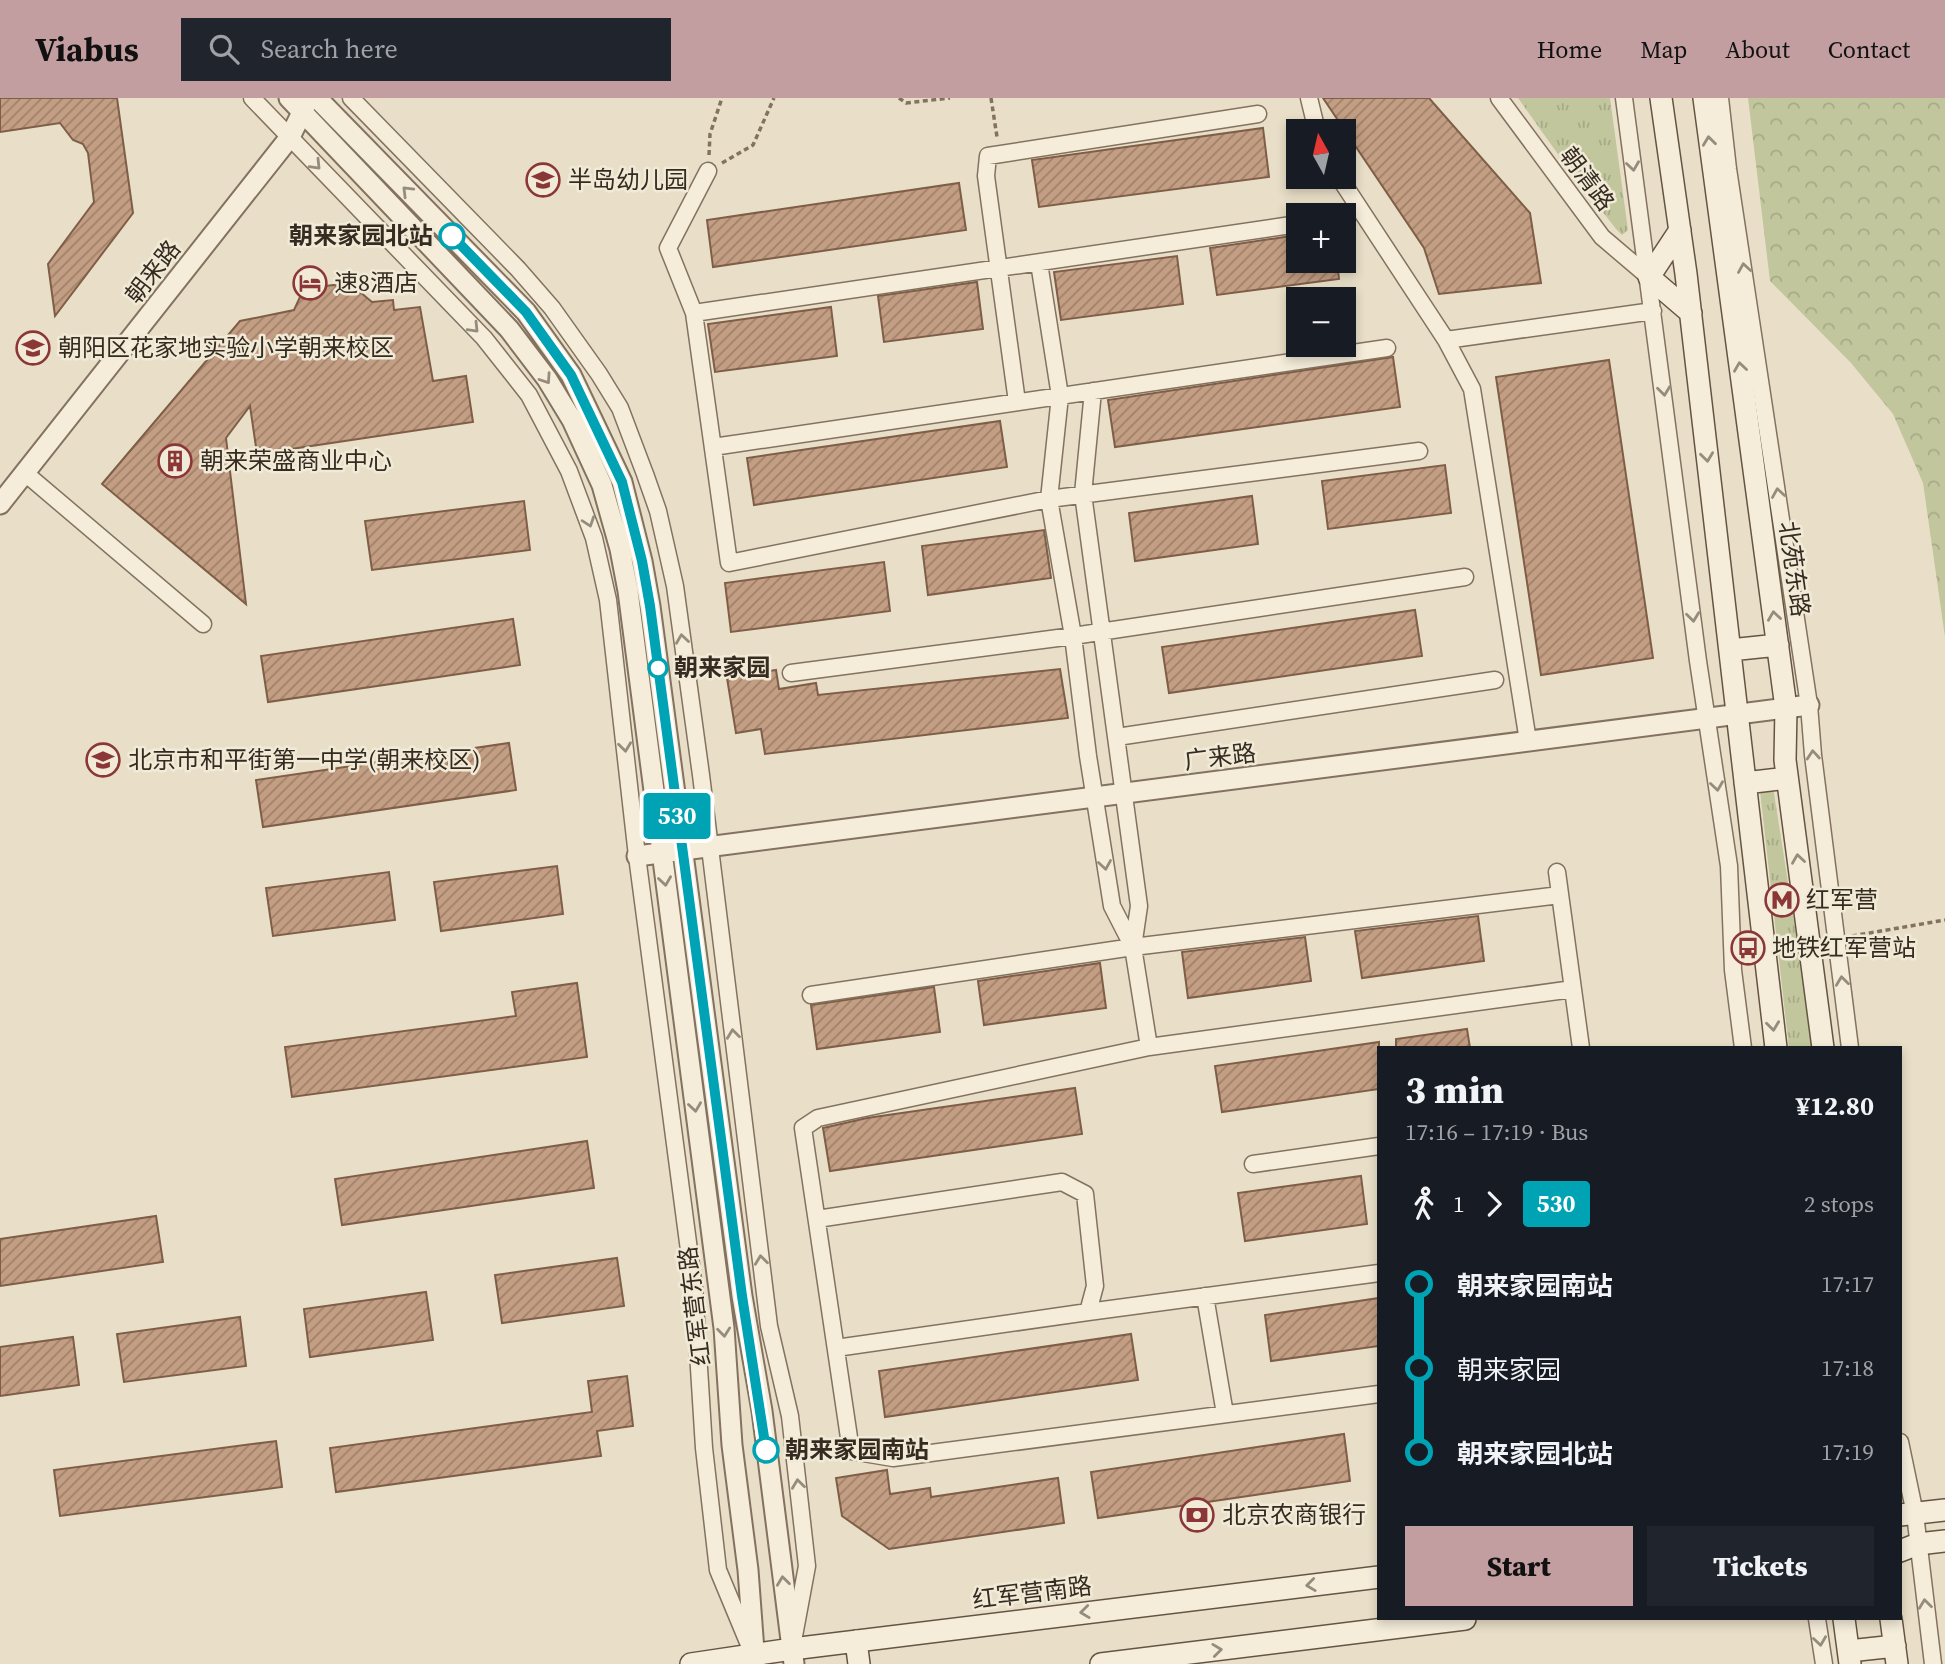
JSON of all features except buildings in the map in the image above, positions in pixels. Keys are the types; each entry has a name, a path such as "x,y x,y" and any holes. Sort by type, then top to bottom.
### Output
{"main road":[{"path":"1661,98 1680,230 1776,1046"},
{"name":"北苑东路","path":"1704,98 1786,708 1785,760 1823,1046"},
{"path":"1680,230 1648,277 1690,313"},
{"path":"1730,650 1778,645"},
{"path":"1745,783 1787,778"},
{"path":"1908,1515 1945,1510"},
{"path":"1909,1548 1945,1541"},
{"name":"红军营南路","path":"691,1664 793,1656 856,1641 1377,1577"},
{"path":"1101,1664 1457,1620"},
{"path":"1844,1620 1850,1658 1896,1655 1891,1620"},
{"path":"856,1641 859,1664"}],"street":[{"path":"251,98 484,338 529,395 569,471 594,538 604,580 694,1288 704,1447 718,1570 754,1660"},
{"name":"红军营东路","path":"317,98 526,312 571,375 622,482 642,561 650,606 742,1296 762,1411 793,1656"},
{"path":"351,98 552,308 620,408 658,511 675,586 769,1326 790,1416 807,1566 793,1656"},
{"path":"1309,98 1314,119"},
{"name":"朝清路","path":"1499,98 1602,237 1648,277"},
{"path":"1624,98 1729,866 1733,970 1743,1046"},
{"path":"1720,98 1728,169 1810,705 1813,755 1850,1046"},
{"name":"朝来路","path":"0,504 289,137 300,103"},
{"name":"红军营东路","path":"300,103 509,328 547,379 572,420 611,514 626,580 724,1328 732,1445 748,1570 754,1660"},
{"path":"1017,402 986,176 988,156 1258,114"},
{"path":"708,172 668,248 694,313 729,564 1049,499 1419,451"},
{"path":"1347,189 1446,340 1472,389 1528,741"},
{"path":"694,313 1286,226"},
{"path":"1039,263 1060,396 1049,499 1073,636 1112,906 1133,947"},
{"path":"1446,340 1653,311"},
{"path":"713,447 1387,348"},
{"path":"1093,391 1083,494 1139,906 1133,947 1149,1047"},
{"path":"26,473 203,624"},
{"path":"791,673 1102,632 1465,577"},
{"path":"1116,737 1495,680"},
{"name":"广来路","path":"637,856 1810,705"},
{"path":"1557,872 1581,1046"},
{"path":"811,995 1133,947 1560,895"},
{"path":"1377,1394 892,1458 851,1451 803,1128 818,1118 1149,1047 1573,989"},
{"path":"1253,1164 1377,1146"},
{"path":"817,1219 1062,1182 1084,1194 1095,1286 1088,1312"},
{"path":"836,1348 1377,1273"},
{"path":"1205,1296 1225,1414"},
{"path":"1902,1460 1909,1548 1933,1664"},
{"path":"1817,1620 1824,1664"}],"path":[{"path":"708,172 710,134 722,98"},
{"path":"708,172 753,145 774,98"},
{"path":"900,98 905,103 950,98"},
{"path":"991,98 998,142"},
{"path":"1836,938 1945,920"}],"green space":[{"path":"1518,98 1610,98 1628,230 1622,235 1560,157"},
{"path":"1748,98 1945,98 1945,637 1923,483 1893,414 1851,363 1770,281"},
{"path":"1773,787 1814,1046 1789,1046 1760,791"}],"bus line":[{"name":"530","path":"452,236 526,312 571,375 622,482 642,561 650,606 742,1296 766,1450"}],"place":[{"name":"半岛幼儿园","path":"543,180"},
{"name":"朝来家园北站","path":"452,236"},
{"name":"速8酒店","path":"310,283"},
{"name":"朝阳区花家地实验小学朝来校区","path":"33,348"},
{"name":"朝来荣盛商业中心","path":"175,461"},
{"name":"朝来家园","path":"658,668"},
{"name":"北京市和平街第一中学(朝来校区)","path":"103,760"},
{"name":"红军营","path":"1782,900"},
{"name":"地铁红军营站","path":"1748,948"},
{"name":"朝来家园南站","path":"766,1450"},
{"name":"北京农商银行","path":"1197,1515"}]}
